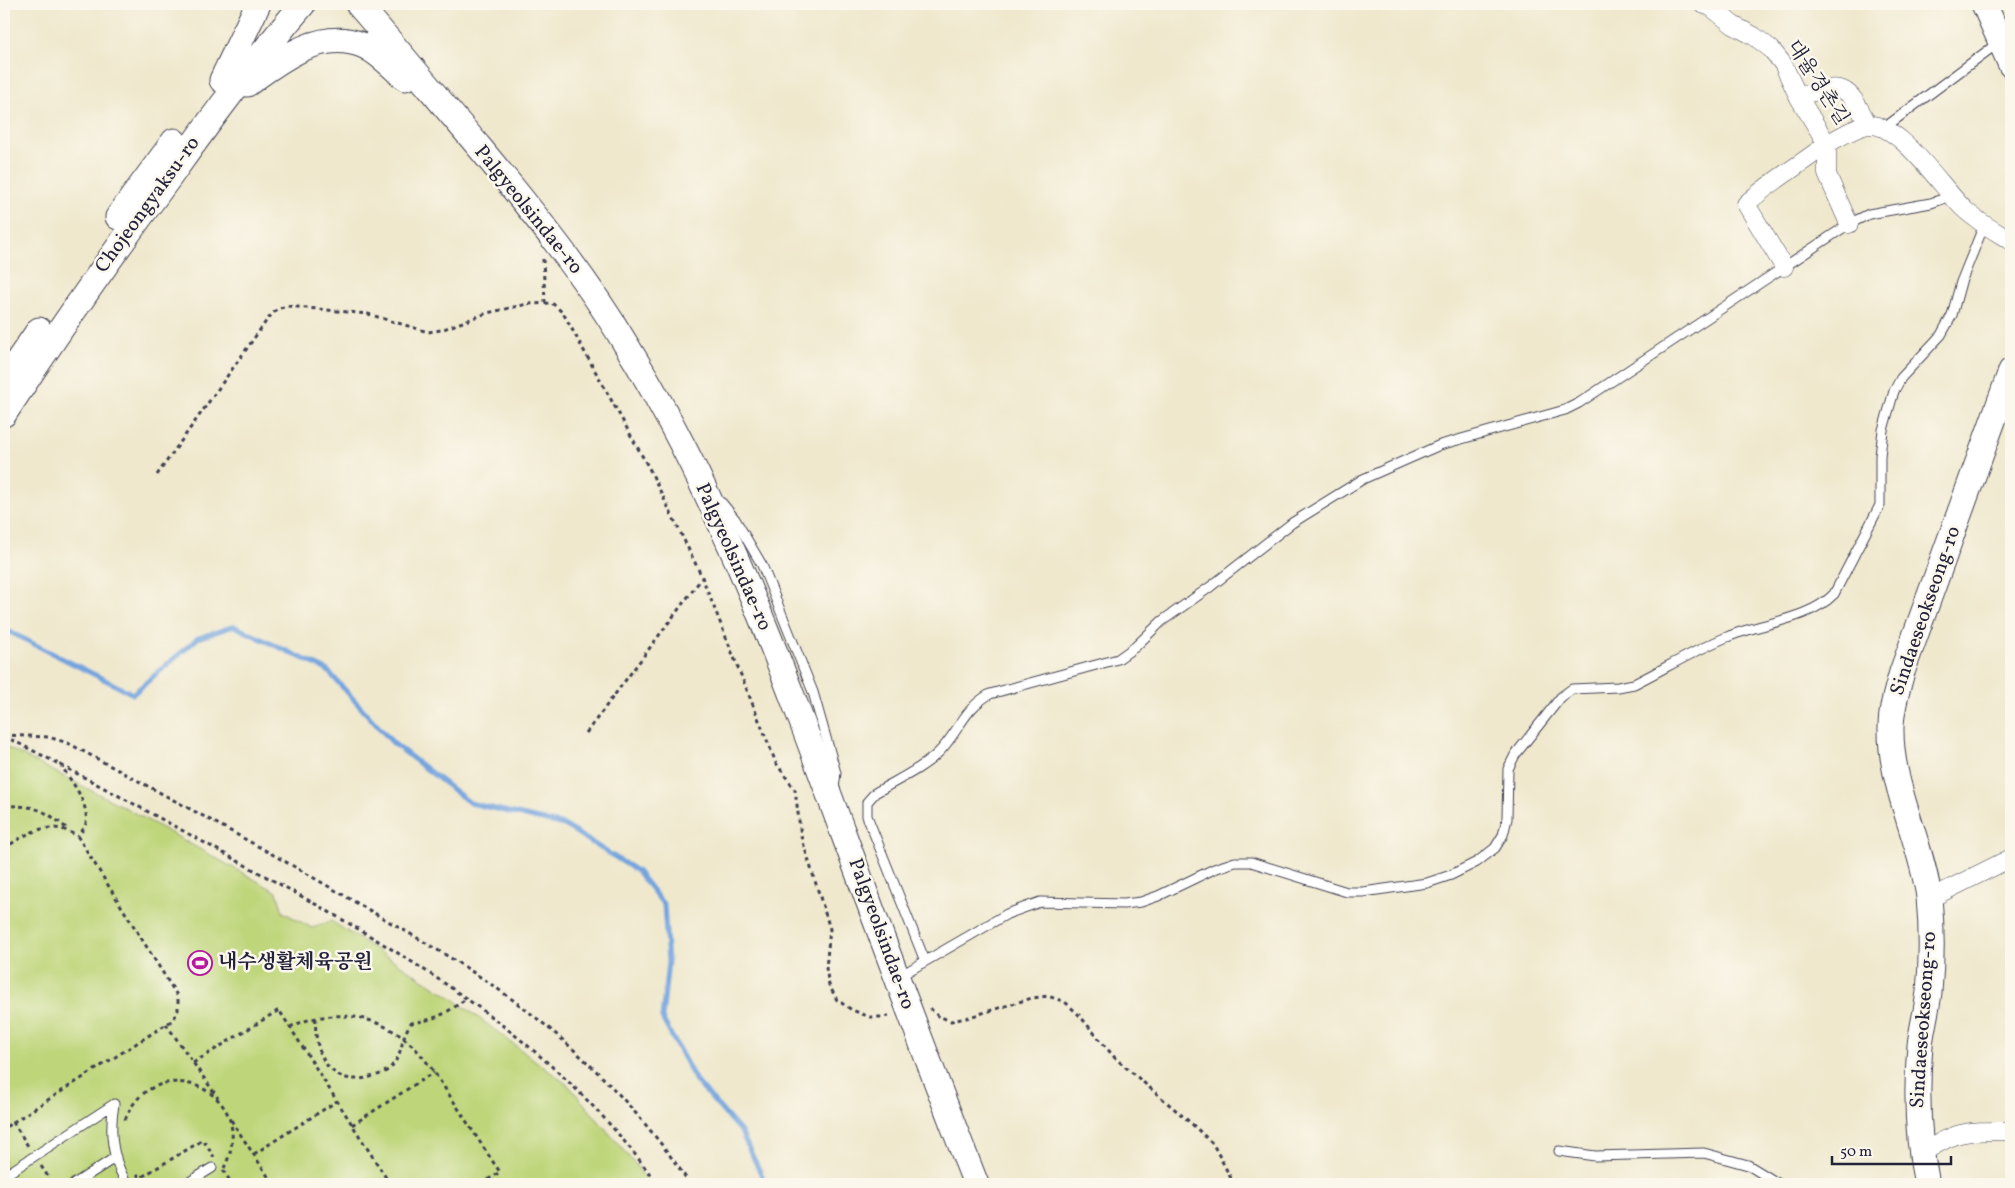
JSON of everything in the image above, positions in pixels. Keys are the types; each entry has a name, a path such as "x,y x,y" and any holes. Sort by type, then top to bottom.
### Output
{"main road":[{"path":"224,89 258,4"},
{"name":"Chojeongyaksu-ro","path":"4,414 11,382 118,246 224,89 286,4"},
{"name":"Chojeongyaksu-ro","path":"224,89 264,48 302,4"},
{"name":"Palgyeolsindae-ro","path":"358,4 542,224 590,287 627,345 698,476 734,554 772,645 896,978 916,1005 976,1184"},
{"path":"1984,4 2011,65"},
{"path":"224,89 321,41 342,40 363,45 380,56 473,141"},
{"name":"Sindaeseokseong-ro","path":"1927,1184 1920,1155 1917,1122 1917,1084 1931,963 1929,899 1923,864 1897,778 1892,754 1891,727 1894,697 2011,371"}],"street":[{"name":"대율경촌길","path":"1702,4 1711,7 1733,25 1754,36 1771,49 1783,64 1798,96 1827,144 1846,133 1876,127"},
{"path":"1798,96 1831,87 1844,90 1855,98 1876,127 1897,136 1951,196 1984,225 2011,241"},
{"path":"1827,144 1827,174 1849,224"},
{"path":"1784,267 1746,204 1762,189 1827,144"},
{"path":"1929,899 2011,858"},
{"path":"1987,871 2011,874"},
{"path":"1920,1155 1942,1140 1958,1133 1970,1131 2011,1131"}],"lane":[{"path":"1876,127 2000,41"},
{"path":"925,961 866,816 867,802 874,793 936,755 950,740 967,712 978,701 990,694 1118,658 1135,647 1162,621 1210,587 1292,523 1363,478 1440,444 1565,410 1579,403 1849,224 1869,214 1931,203 1951,196"},
{"path":"896,978 1007,914 1040,902 1124,904 1141,902 1158,896 1214,869 1235,862 1251,862 1347,892 1364,892 1427,883 1451,875 1476,862 1495,848 1503,835 1507,819 1508,770 1515,755 1561,697 1572,690 1634,684 1724,638 1749,628 1777,622 1824,604 1834,594 1880,505 1880,456 1883,430 1894,391 1901,378 1942,335 1952,316 1961,282 1984,225"},
{"path":"4,1176 114,1104 111,1137 116,1157 128,1184"},
{"path":"1558,1151 1595,1156 1704,1153 1748,1165 1779,1184"},
{"path":"74,1184 116,1157"},
{"path":"186,1184 212,1168"}],"path":[{"path":"543,253 545,302"},
{"path":"157,475 267,320 277,309 287,306 368,314 428,332 441,330 487,313 545,302 552,303 563,313 650,470 702,577 776,763 795,790 801,836 830,929 826,968 829,985 837,1000 852,1010 870,1017 885,1017 916,1005 951,1021 1032,998 1048,996 1065,1002 1079,1014 1115,1058 1213,1144 1234,1184"},
{"path":"586,733 702,577"},
{"path":"4,736 60,764 341,918 467,998 527,1044 564,1076 628,1144 657,1184"},
{"path":"4,736 48,737 68,743 290,864 489,983 533,1016 577,1054 621,1097 650,1128 690,1184"},
{"path":"60,764 81,798 86,812 86,825 78,837"},
{"path":"4,806 23,805 40,808 78,837 178,997 178,1010 173,1020 4,1128"},
{"path":"4,848 34,831 53,827 67,829"},
{"path":"316,1018 317,1046 324,1061 334,1073 346,1078 361,1079 376,1076 389,1069 400,1056 403,1037 411,1023 434,1019 467,998"},
{"path":"193,1063 279,1010 390,1184"},
{"path":"290,1027 316,1018 339,1016 361,1018 383,1024 403,1037 434,1072 500,1172 481,1184"},
{"path":"166,1024 221,1103 273,1184"},
{"path":"352,1125 434,1072"},
{"path":"123,1128 129,1110 141,1096 156,1086 174,1082 192,1083 208,1091 221,1103"},
{"path":"254,1154 337,1101"},
{"path":"223,1170 231,1154 234,1136 230,1119"},
{"path":"134,1171 140,1178 203,1140 230,1184"}],"green space":[{"name":"내수생활체육공원","path":"4,746 122,806 277,892 283,912 312,928 331,921 451,997 569,1086 636,1165 649,1184 4,1184"}],"waterway":[{"path":"4,629 133,694 198,638 234,626 327,670 393,743 470,803 564,825 637,871 664,905 668,962 662,1018 696,1081 741,1132 766,1184"}],"place":[{"name":"내수생활체육공원","path":"200,963"}]}
